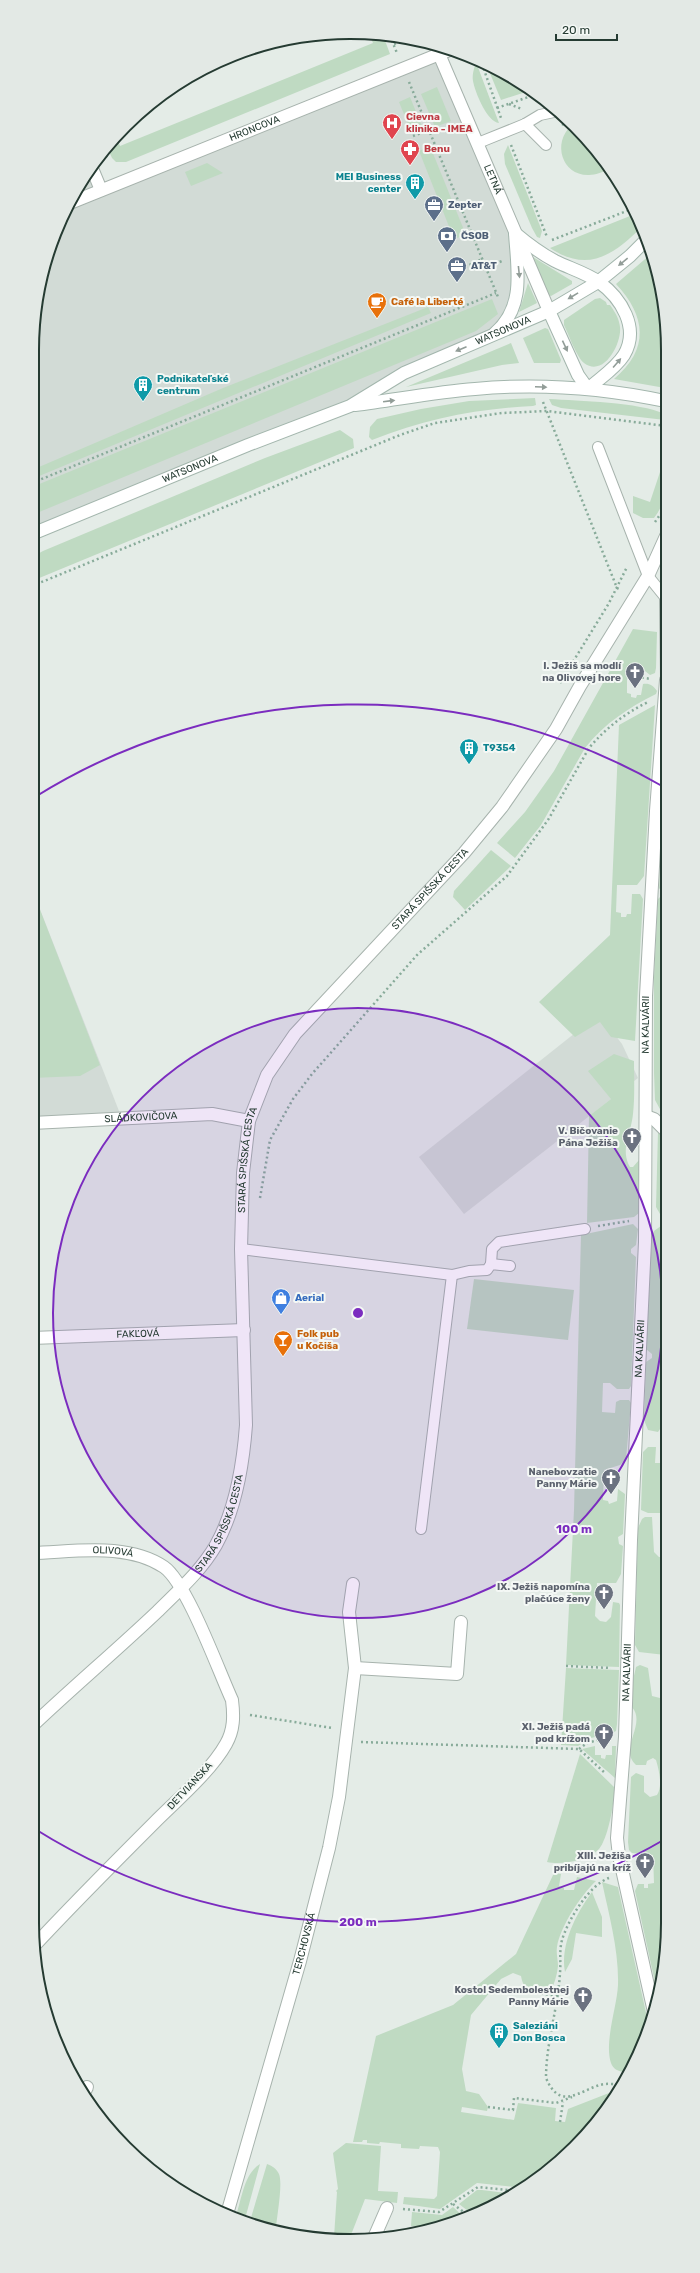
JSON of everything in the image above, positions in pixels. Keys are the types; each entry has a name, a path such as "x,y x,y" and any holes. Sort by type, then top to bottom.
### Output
{"street":[{"name":"HRONCOVA","path":"78,200 403,68 437,52"},
{"name":"LETNÁ","path":"441,53 549,311 578,375 588,389"},
{"path":"94,173 101,190"},
{"path":"515,233 532,247 554,261 598,282 617,299 626,312 629,326 629,338 624,355 588,389"},
{"path":"491,336 508,318 516,299 519,276 515,233"},
{"name":"WATSONOVA","path":"39,531 248,444 350,406 404,373 549,311 598,282 630,256 642,244"},
{"name":"WATSONOVA","path":"350,406 474,389 536,386 588,389 661,400"},
{"name":"STARÁ SPIŠSKÁ CESTA","path":"39,1720 200,1569 216,1546 231,1509 238,1482 246,1425 241,1249 243,1173 249,1121 257,1094 267,1075 295,1034 464,853 502,807 556,729 580,686 648,576 661,547"},
{"name":"NA KALVÁRII","path":"651,1999 626,1889 618,1838 620,1787 625,1737 626,1668 646,1218 646,996 661,800"},
{"name":"SLÁDKOVIČOVA","path":"39,1124 212,1114 249,1121"},
{"path":"646,1116 654,1119 661,1126"},
{"name":"FAKĽOVÁ","path":"39,1338 244,1330"},
{"name":"OLIVOVÁ","path":"39,1553 99,1551 132,1555 156,1562 166,1569 180,1589"},
{"name":"TERCHOVSKÁ","path":"228,2209 317,1901 332,1833 348,1736 356,1668 349,1612 353,1584"},
{"name":"DETVIANSKA","path":"40,1940 85,1891 187,1790 218,1756 226,1744 232,1730 232,1700 195,1616 180,1589"},
{"path":"356,1668 457,1674 460,1622"},
{"path":"376,2232 387,2208"}],"lane":[{"path":"478,143 525,124 540,115 551,113"},
{"path":"525,124 546,145"},
{"path":"598,447 648,576 661,592"},
{"path":"241,1249 452,1275 469,1270 487,1270 491,1264 492,1249 499,1242 585,1229"},
{"path":"491,1264 510,1266"},
{"path":"421,1529 452,1275"}],"path":[{"path":"397,43 394,44 403,68 501,303"},
{"path":"484,69 505,131 548,241 628,210"},
{"path":"497,108 530,96"},
{"path":"413,136 429,130"},
{"path":"464,267 482,259"},
{"path":"486,268 506,259"},
{"path":"39,480 496,292"},
{"path":"541,398 617,588 632,602"},
{"path":"39,583 400,435 435,423 502,412 547,411 661,425"},
{"path":"655,523 661,514"},
{"path":"560,683 638,550"},
{"path":"260,1203 270,1140 281,1119 312,1074 417,955 507,876 548,820 589,748 597,738 618,718 649,702 661,702"},
{"path":"585,1229 646,1218"},
{"path":"566,1666 626,1668"},
{"path":"233,1713 348,1736 579,1749 597,1740 625,1737"},
{"path":"579,1749 620,1787"},
{"path":"572,2096 557,2094 550,2088 546,2078 551,2029 557,2002 562,1939 586,1896 600,1882"},
{"path":"531,1992 557,1996"},
{"path":"524,2025 551,2029"},
{"path":"488,2106 513,2110 514,2098 556,2103 563,2102 572,2096 600,2085 615,2086"},
{"path":"560,2122 563,2102"},
{"path":"387,2208 440,2212 478,2187 509,2190"},
{"path":"453,2204 464,2212"}],"shaded area":[{"path":"439,53 511,233 519,276 500,328 350,406 39,531 39,350 45,289 56,250 71,212 94,173 101,190"},
{"path":"39,907 119,1111 121,1119 39,1123"},
{"path":"599,1014 622,1044 638,1078 464,1214 419,1157"}],"green space":[{"path":"372,40 385,41 390,54 126,162 116,162 110,153 118,142 120,146 373,43"},
{"path":"475,66 478,67 499,123 490,118 482,106 474,86 473,72"},
{"path":"489,72 525,92 501,100"},
{"path":"437,87 451,121 435,127 421,94"},
{"path":"410,97 423,129 412,134 399,102"},
{"path":"569,129 570,130 604,171 589,175 580,174 572,170 566,164 561,149 565,133"},
{"path":"508,145 542,231 540,238 537,237 532,228 505,164 504,154"},
{"path":"430,146 466,235 454,239 419,151"},
{"path":"207,163 223,173 191,186 185,172"},
{"path":"631,216 637,231 622,245 611,252 589,260 564,256 550,248"},
{"path":"533,257 572,281 572,284 551,296 548,295"},
{"path":"646,258 655,289 658,309 661,350 661,387 614,379 626,368 634,356 640,332 638,320 633,308 626,296 616,284"},
{"path":"528,283 537,303 519,312"},
{"path":"600,298 606,302 607,305 610,305 618,318 620,334 615,349 610,357 598,366 591,366 584,363 578,356 564,325 564,320 595,299"},
{"path":"492,299 498,314 476,331 39,512 39,484"},
{"path":"428,307 431,313 39,476 39,467 223,388"},
{"path":"545,328 548,329 561,360 560,363 534,363 523,338"},
{"path":"511,343 519,363 502,365 406,387"},
{"path":"535,398 536,405 533,406 512,407 451,416 412,426 372,440 369,437 370,427 377,419 421,409 469,401"},
{"path":"549,399 640,407 661,413 661,420 561,408 552,405"},
{"path":"340,430 353,439 354,448 39,578 39,553 43,551 265,458"},
{"path":"661,469 661,506 654,518 643,518 633,513 633,496 650,502"},
{"path":"633,629 657,632 656,668 655,673 650,675 640,667 630,667 627,671 627,693 631,694 631,697 636,698 637,695 641,695 643,684 647,684 651,685 657,691 656,694 618,717 601,731 585,748 541,825 515,858 497,843 525,812 554,771"},
{"path":"655,705 644,876 637,885 617,885 616,912 621,913 621,917 626,917 627,914 631,914 632,894 640,894 643,899 635,1041 611,1037 600,1022 575,1037 539,1002 610,935 619,725"},
{"path":"661,849 661,891 659,888"},
{"path":"491,850 511,866 465,910 453,897 454,891"},
{"path":"661,896 661,1111 655,1100 654,1073 654,977 658,899"},
{"path":"39,907 100,1065 80,1076 39,1078"},
{"path":"614,1054 634,1061 634,1108 627,1141 626,1154 630,1167 633,1167 639,1160 640,1149 642,1146 639,1213 634,1217 587,1223 589,1116 611,1099 588,1071"},
{"path":"658,1132 661,1136 661,1214 656,1207"},
{"path":"633,1224 638,1229 636,1245 631,1249 631,1253 636,1257 631,1386 629,1389 617,1389 610,1383 603,1383 602,1412 615,1413 616,1402 620,1400 629,1400 631,1403 626,1459 620,1465 604,1470 603,1500 608,1501 609,1504 617,1501 618,1489 625,1494 623,1534 618,1537 619,1544 623,1546 621,1574 616,1583 597,1583 595,1616 600,1621 606,1622 611,1617 613,1602 619,1603 620,1605 619,1667 566,1665 574,1510 581,1235"},
{"path":"661,1226 661,1428 658,1432 648,1430 644,1420 646,1362 652,1358 652,1354 646,1349 652,1236 654,1231"},
{"path":"474,1279 574,1290 568,1340 467,1329"},
{"path":"648,1447 656,1447 655,1463 661,1463 661,1513 648,1513 641,1510 643,1452"},
{"path":"645,1517 652,1517 654,1552 661,1557 661,1655 639,1652 635,1645 638,1528 642,1519"},
{"path":"640,1665 648,1668 652,1696 660,1698 661,1697 661,1923 655,1983 635,1891 638,1884 644,1884 644,1888 648,1888 648,1884 654,1883 653,1855 632,1853 629,1850 628,1842 631,1777 636,1773 644,1776 644,1792 650,1797 657,1795 660,1787 656,1760 653,1758 647,1761 646,1765 636,1765 631,1759 631,1744 636,1721 636,1714 632,1707 633,1680 636,1667"},
{"path":"566,1668 619,1670 616,1731 591,1738 578,1746 561,1745"},
{"path":"595,1746 595,1755 601,1755 601,1758 605,1759 606,1755 612,1755 612,1746 616,1746 615,1778 582,1749"},
{"path":"580,1754 614,1787 612,1810 608,1828 599,1849 588,1857 560,1863 547,1862"},
{"path":"554,1873 561,1874 559,1886 564,1888 564,1890 574,1890 577,1877 596,1881 584,1894 562,1930 557,1947 557,1973 550,1993 535,1991 527,1988 522,1982 521,1976 513,1973 501,1979 471,2015 462,2069 466,2091 479,2094 488,2107 487,2111 462,2107 461,2112 514,2120 518,2103 556,2108 555,2121 565,2122 568,2109 611,2093 597,2112 570,2143 539,2170 514,2187 477,2183 440,2209 403,2204 404,2197 434,2199 437,2196 440,2152 438,2147 420,2146 419,2149 401,2148 401,2144 380,2142 379,2144 367,2143 367,2140 363,2140 362,2142 353,2142 376,2036 453,2005 516,1954"},
{"path":"602,1882 618,1887 646,2015 637,2042 623,2072 613,2067 609,2055 610,2035 618,1985 617,1959"},
{"path":"592,1892 602,1917 602,1937 576,1933 572,1959 565,1972 564,1961 567,1940 580,1910"},
{"path":"346,2143 381,2146 378,2191 398,2192 397,2203 365,2199 351,2234 334,2233 336,2191 338,2189 333,2153"},
{"path":"260,2164 246,2216 237,2212 247,2180 255,2168"},
{"path":"267,2164 277,2170 280,2179 276,2225 251,2217"},
{"path":"477,2190 505,2193 468,2211 459,2204"},
{"path":"453,2207 460,2213 417,2226 411,2226 412,2212 442,2215"}],"place":[{"name":"Cievna klinika - IMEA","path":"392,140"},
{"name":"Benu","path":"410,166"},
{"name":"MEI Business center","path":"415,200"},
{"name":"Zepter","path":"434,222"},
{"name":"ČSOB","path":"447,253"},
{"name":"AT&T","path":"457,283"},
{"name":"Café la Liberté","path":"377,319"},
{"name":"Podnikateľské centrum","path":"143,402"},
{"name":"I. Ježiš sa modlí na Olivovej hore","path":"635,689"},
{"name":"T9354","path":"469,765"},
{"name":"V. Bičovanie Pána Ježiša","path":"632,1154"},
{"name":"Aerial","path":"281,1315"},
{"name":"Folk pub u Kočiša","path":"283,1357"},
{"name":"Nanebovzatie Panny Márie","path":"611,1495"},
{"name":"IX. Ježiš napomína plačúce ženy","path":"604,1610"},
{"name":"XI. Ježiš padá pod krížom","path":"604,1750"},
{"name":"XIII. Ježiša pribíjajú na kríž","path":"645,1879"},
{"name":"Kostol Sedembolestnej Panny Márie","path":"583,2013"},
{"name":"Saleziáni Don Bosca","path":"499,2049"}]}
